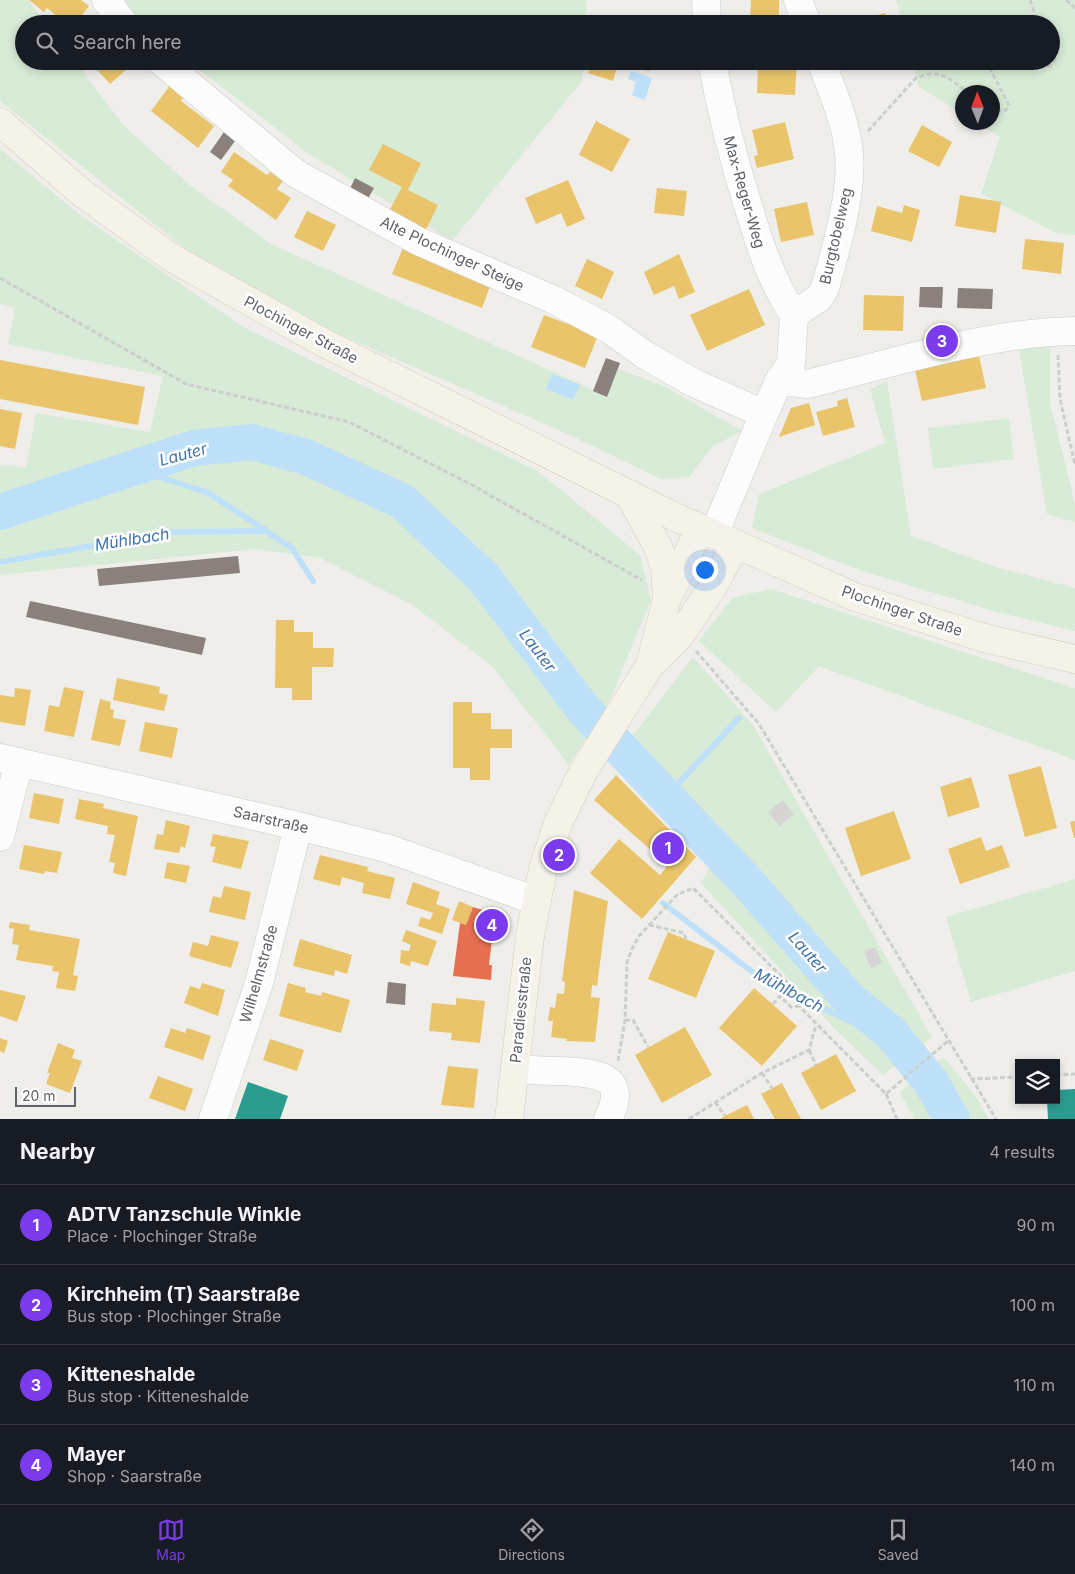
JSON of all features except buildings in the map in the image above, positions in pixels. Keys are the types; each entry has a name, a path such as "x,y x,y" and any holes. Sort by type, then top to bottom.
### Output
{"main road":[{"name":"Plochinger Straße","path":"0,122 82,193 172,258 324,343 629,494 855,597 984,638 1075,659"},
{"path":"629,494 659,549 665,568 667,591 650,665"},
{"path":"667,591 716,535"},
{"path":"537,901 544,869 558,823 583,772 650,665 679,637 714,584 716,535"},
{"name":"Paradiesstraße","path":"510,1119 527,958 537,901"}],"street":[{"path":"106,0 117,15"},
{"path":"706,0 707,15"},
{"path":"798,0 804,15"},
{"name":"Alte Plochinger Steige","path":"172,70 295,173 418,242 554,300 608,329 645,355 694,383 764,414"},
{"name":"Max-Reger-Weg","path":"714,70 722,115 763,256 780,294 794,315"},
{"name":"Burgtobelweg","path":"794,315 820,298 825,288 850,171 849,150 842,118 824,70"},
{"path":"716,535 764,414 779,381 791,364 794,315"},
{"path":"779,381 808,384 985,342 1066,331"},
{"path":"0,837 9,760"},
{"name":"Saarstraße","path":"9,760 298,826 389,849 537,901"},
{"name":"Wilhelmstraße","path":"213,1119 259,983 298,826"},
{"path":"515,1070 589,1072 604,1076 613,1086 616,1095 614,1108 608,1119"}],"path":[{"path":"1030,0 1035,15"},
{"path":"1066,0 1075,8"},
{"path":"991,70 999,85"},
{"path":"849,150 916,78 926,74 940,73 957,85"},
{"path":"1000,88 1008,103 1008,108 1000,111"},
{"path":"0,278 186,384 348,422 472,485 651,585 667,591"},
{"path":"1066,331 1060,399 1075,465"},
{"path":"690,645 759,724 996,1119"},
{"path":"613,1086 625,1020 627,962 639,936 648,924 677,894 694,888 797,992 799,1006 886,1094 897,1119"},
{"path":"648,924 684,933 686,939"},
{"path":"773,1004 780,996 791,1007 799,1006"},
{"path":"625,1020 633,1020 648,1047"},
{"path":"816,1025 809,1050 816,1065"},
{"path":"886,1094 948,1041"},
{"path":"689,1119 762,1073 809,1050"},
{"path":"762,1073 772,1088"},
{"path":"1060,1075 1075,1074"},
{"path":"970,1078 1015,1076"},
{"path":"715,1102 725,1116"}],"green space":[{"path":"0,0 28,0 39,15 15,15 15,70 82,70 125,127 190,185 271,244 598,392 607,365 664,386 742,431 713,446 689,477 661,479 561,431 336,333 187,250 0,101"},
{"path":"125,0 587,0 586,15 135,15"},
{"path":"896,0 1075,0 1075,235 1056,233 981,194 1000,137 988,130 1000,130 1000,85 955,85 955,110 919,87 914,70 1060,70 1060,15 900,15"},
{"path":"200,70 583,70 582,81 452,241 309,154"},
{"path":"0,149 80,215 245,328 538,471 640,555 651,600 609,702 569,765 491,665 411,604 320,558 255,549 0,575 0,465 26,467 36,413 150,432 163,376 8,344 15,308 0,304"},
{"path":"1050,345 1050,403 1075,504 1075,522 1047,514 1019,350"},
{"path":"887,381 911,536 996,567 1075,588 1075,631 993,611 856,569 752,528 759,494 885,443 870,389"},
{"path":"1009,418 1014,459 933,469 928,428"},
{"path":"771,589 1075,688 1075,760 819,666 776,712 699,641 732,598"},
{"path":"693,657 753,725 932,1037 883,1075 835,1029 701,883 713,861 615,759"},
{"path":"1075,879 1075,971 971,1002 946,917"},
{"path":"944,1057 979,1101 988,1119 914,1119 900,1092"}],"water":[{"path":"631,71 652,78 645,100 632,95 636,82 628,79"},
{"path":"552,374 580,385 573,400 546,389"}],"waterway":[{"name":"Lauter","path":"0,512 194,448 252,442 306,457 402,501 483,577 584,710 748,883 850,1000 890,1032 930,1081 952,1119"},
{"name":"Mühlbach","path":"132,469 207,492 265,530"},
{"name":"Mühlbach","path":"0,562 170,532 266,531 292,548 313,581"},
{"path":"666,797 739,718"},
{"name":"Mühlbach","path":"663,903 764,981 900,1044"}],"place":[{"name":"Kitteneshalde","path":"942,341"},
{"name":"ADTV Tanzschule Winkle","path":"668,848"},
{"name":"Kirchheim (T) Saarstraße","path":"559,855"},
{"name":"Mayer","path":"492,925"}]}
